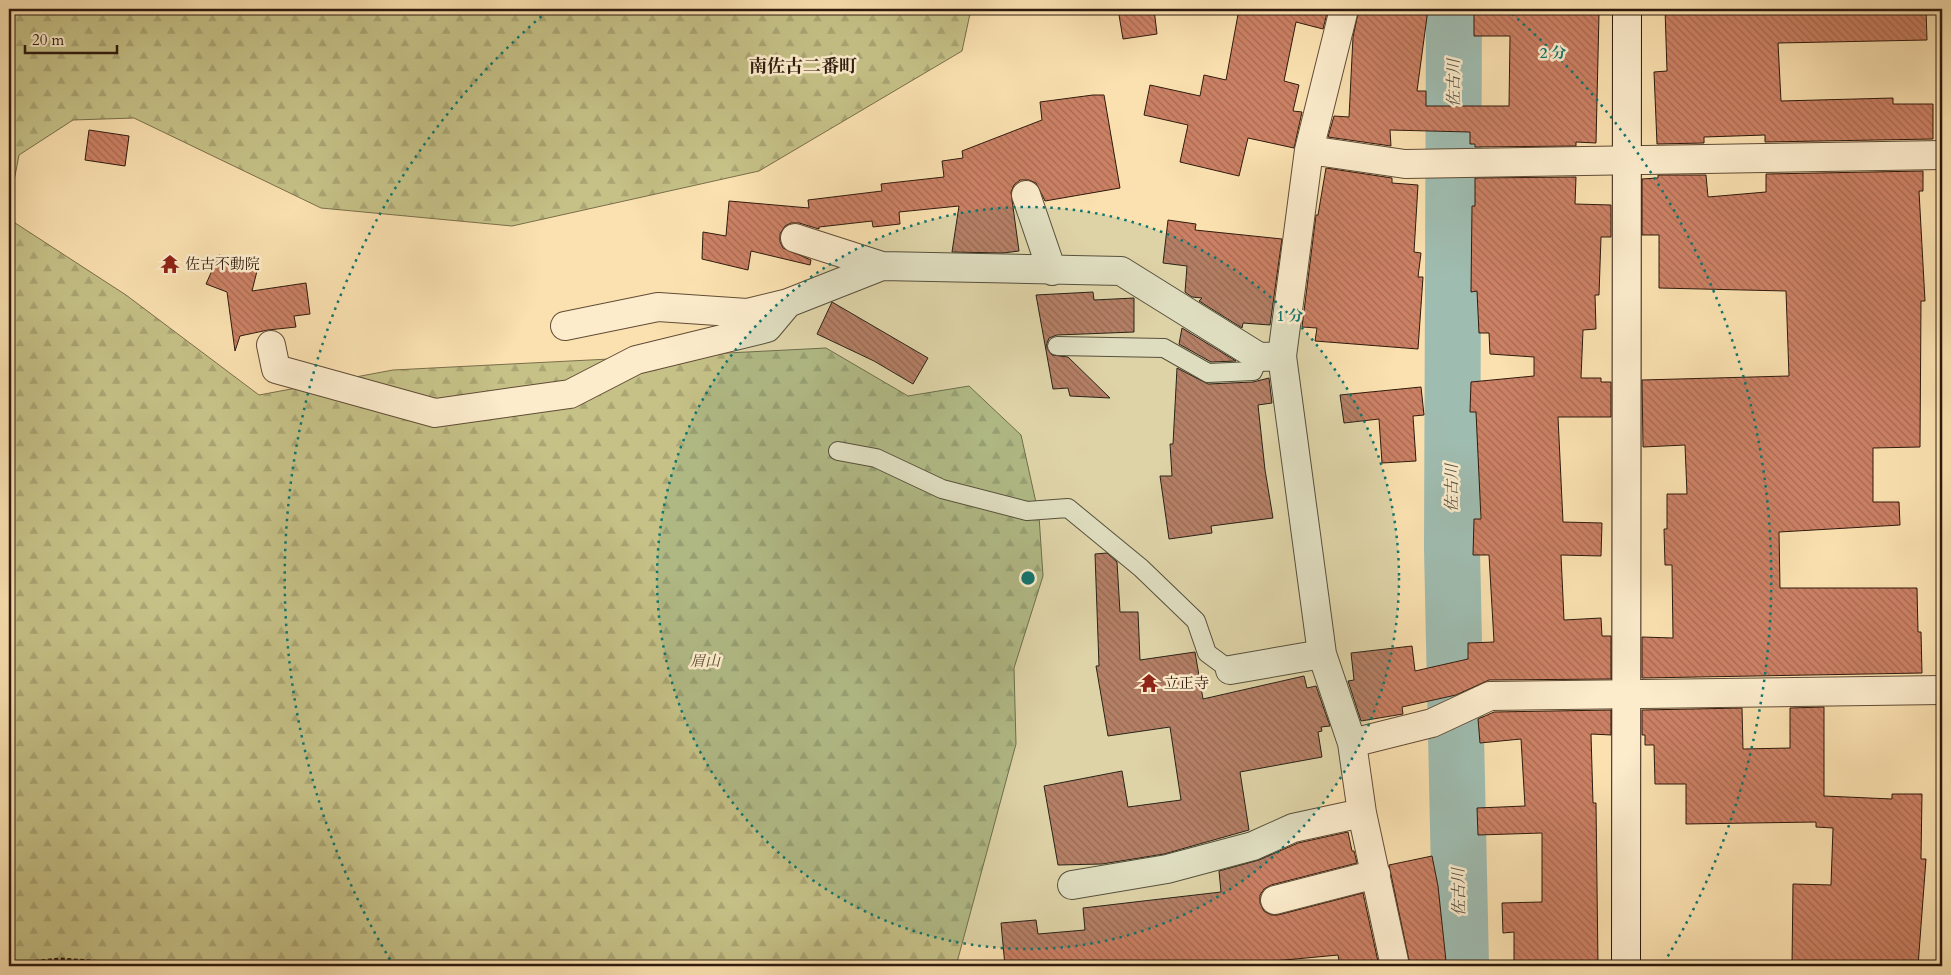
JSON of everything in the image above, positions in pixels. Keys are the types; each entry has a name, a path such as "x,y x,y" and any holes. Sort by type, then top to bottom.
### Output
{"street":[{"path":"1344,9 1309,150 1271,357 1322,654 1352,743 1362,813 1395,966"},
{"path":"1626,966 1627,9"},
{"path":"1309,150 1405,164 1942,155"},
{"path":"1026,195 1052,271"},
{"path":"795,238 882,266 1121,272 1271,357"},
{"path":"565,326 658,307 746,314 788,303 882,266"},
{"path":"272,345 276,369 435,413 570,394 636,360 767,328 788,303"},
{"path":"1230,670 1322,654"},
{"path":"1352,743 1432,723 1490,696 1942,690"},
{"path":"1072,885 1167,869 1253,846 1293,828 1362,813"},
{"path":"1275,900 1376,874"}],"lane":[{"path":"1057,346 1164,348 1208,373 1253,371 1271,357"},
{"path":"838,451 876,458 942,489 1027,511 1068,508 1141,568 1196,622 1207,653 1230,670"}],"path":[{"path":"9,964 60,959 169,966"}],"green space":[{"path":"9,9 971,9 962,51 759,171 512,226 321,208 134,118 73,120 19,155 9,207"},
{"name":"眉山","path":"9,219 126,295 259,395 393,370 826,348 908,396 969,386 1021,435 1039,516 1043,576 1014,668 1016,744 956,966 9,966"}],"building":[{"path":"1118,9 1154,9 1157,34 1123,39"},
{"path":"1239,9 1328,9 1323,29 1296,22 1284,81 1299,85 1293,111 1302,112 1294,148 1248,138 1239,176 1180,162 1188,125 1144,115 1150,85 1200,96 1204,75 1226,80"},
{"path":"1359,9 1428,9 1417,91 1426,91 1426,106 1509,106 1510,36 1474,36 1474,12 1599,13 1596,143 1576,142 1576,146 1475,147 1475,144 1470,144 1470,132 1390,130 1391,146 1328,137 1334,116 1349,117 1353,37"},
{"path":"1665,9 1926,9 1927,40 1778,43 1781,101 1893,98 1893,104 1933,104 1933,139 1765,142 1765,135 1704,137 1704,143 1657,144 1654,72 1667,71"},
{"path":"1104,95 1120,188 1045,201 1036,183 1029,180 1020,180 1014,185 1011,192 1019,251 1003,253 952,252 959,206 899,212 900,224 873,227 872,221 819,227 819,229 799,223 791,223 785,226 780,234 780,242 783,248 811,260 810,265 751,251 748,270 702,259 703,232 726,236 729,201 809,208 808,200 882,191 881,184 944,177 942,161 963,158 962,151 1042,120 1040,102"},
{"path":"89,130 129,136 125,166 85,160"},
{"path":"1326,168 1392,178 1392,183 1418,185 1414,252 1421,253 1418,277 1423,277 1418,349 1315,341 1317,328 1302,327 1316,215 1318,215"},
{"path":"1923,171 1923,191 1919,191 1925,301 1921,301 1920,447 1873,448 1873,502 1899,502 1900,525 1779,532 1780,588 1917,588 1918,632 1921,632 1922,673 1642,678 1642,637 1673,638 1672,565 1665,565 1664,529 1667,529 1667,494 1687,494 1685,445 1643,447 1642,380 1789,376 1786,291 1659,288 1659,235 1642,235 1642,179 1658,178 1658,175 1706,175 1708,197 1766,192 1766,174"},
{"path":"1576,177 1575,204 1611,205 1611,237 1601,237 1599,295 1595,295 1596,329 1583,330 1581,378 1601,378 1601,382 1611,382 1611,417 1558,417 1563,522 1602,523 1601,556 1561,555 1564,620 1601,618 1602,636 1611,636 1611,679 1489,680 1456,695 1402,707 1403,714 1361,721 1348,681 1354,680 1351,653 1412,646 1415,671 1468,659 1468,643 1494,642 1489,555 1473,555 1474,519 1481,519 1476,412 1470,412 1471,382 1534,376 1534,357 1490,354 1489,333 1479,333 1477,291 1471,292 1472,206 1475,206 1475,178"},
{"path":"1168,220 1196,224 1195,230 1282,239 1270,325 1243,323 1242,328 1199,301 1202,298 1192,297 1185,292 1187,266 1163,263"},
{"path":"219,255 257,271 252,291 306,283 310,314 294,316 296,327 240,336 235,351 227,292 206,284"},
{"path":"1093,292 1094,300 1134,298 1134,332 1057,335 1049,338 1046,346 1052,355 1068,357 1110,398 1070,396 1068,388 1053,389 1036,295"},
{"path":"832,302 928,358 913,384 874,361 817,334"},
{"path":"1182,328 1236,361 1211,362 1179,344"},
{"path":"1177,368 1208,384 1253,382 1269,378 1272,403 1258,405 1265,470 1273,518 1211,526 1212,533 1169,539 1160,476 1172,476 1170,444 1173,444"},
{"path":"1421,387 1424,415 1413,416 1416,461 1382,463 1379,419 1344,423 1340,395"},
{"path":"1107,553 1117,562 1120,612 1138,612 1140,660 1195,652 1203,699 1304,676 1307,688 1316,686 1330,726 1321,727 1322,731 1318,732 1322,757 1240,772 1249,830 1164,854 1102,864 1058,865 1044,786 1122,771 1128,807 1181,800 1170,727 1108,736 1096,666 1099,666 1095,554"},
{"path":"1824,707 1824,796 1892,799 1892,794 1922,794 1921,859 1926,859 1918,966 1792,966 1793,884 1831,885 1833,828 1816,827 1816,822 1686,824 1686,784 1655,784 1654,745 1645,745 1645,735 1642,735 1642,710 1742,708 1743,749 1790,748 1790,708"},
{"path":"1611,710 1611,735 1591,734 1593,803 1596,803 1598,966 1514,966 1514,932 1503,933 1502,903 1542,902 1542,833 1478,835 1477,808 1525,806 1521,739 1480,743 1478,719 1494,712"},
{"path":"1348,832 1357,863 1271,885 1264,889 1260,895 1260,903 1264,911 1271,915 1278,915 1363,893 1379,966 1340,966 1338,955 1221,966 1005,966 1001,923 1036,920 1038,934 1085,930 1083,908 1221,892 1219,871 1259,860 1298,843"},
{"path":"1432,856 1438,886 1446,961 1410,965 1389,865"}],"waterway":[{"name":"佐古川","path":"1454,9 1452,549 1461,966"}],"place":[{"name":"佐古不動院","path":"170,264"},
{"name":"立正寺","path":"1149,683"}],"district":[{"name":"南佐古二番町","path":"803,66"}]}
